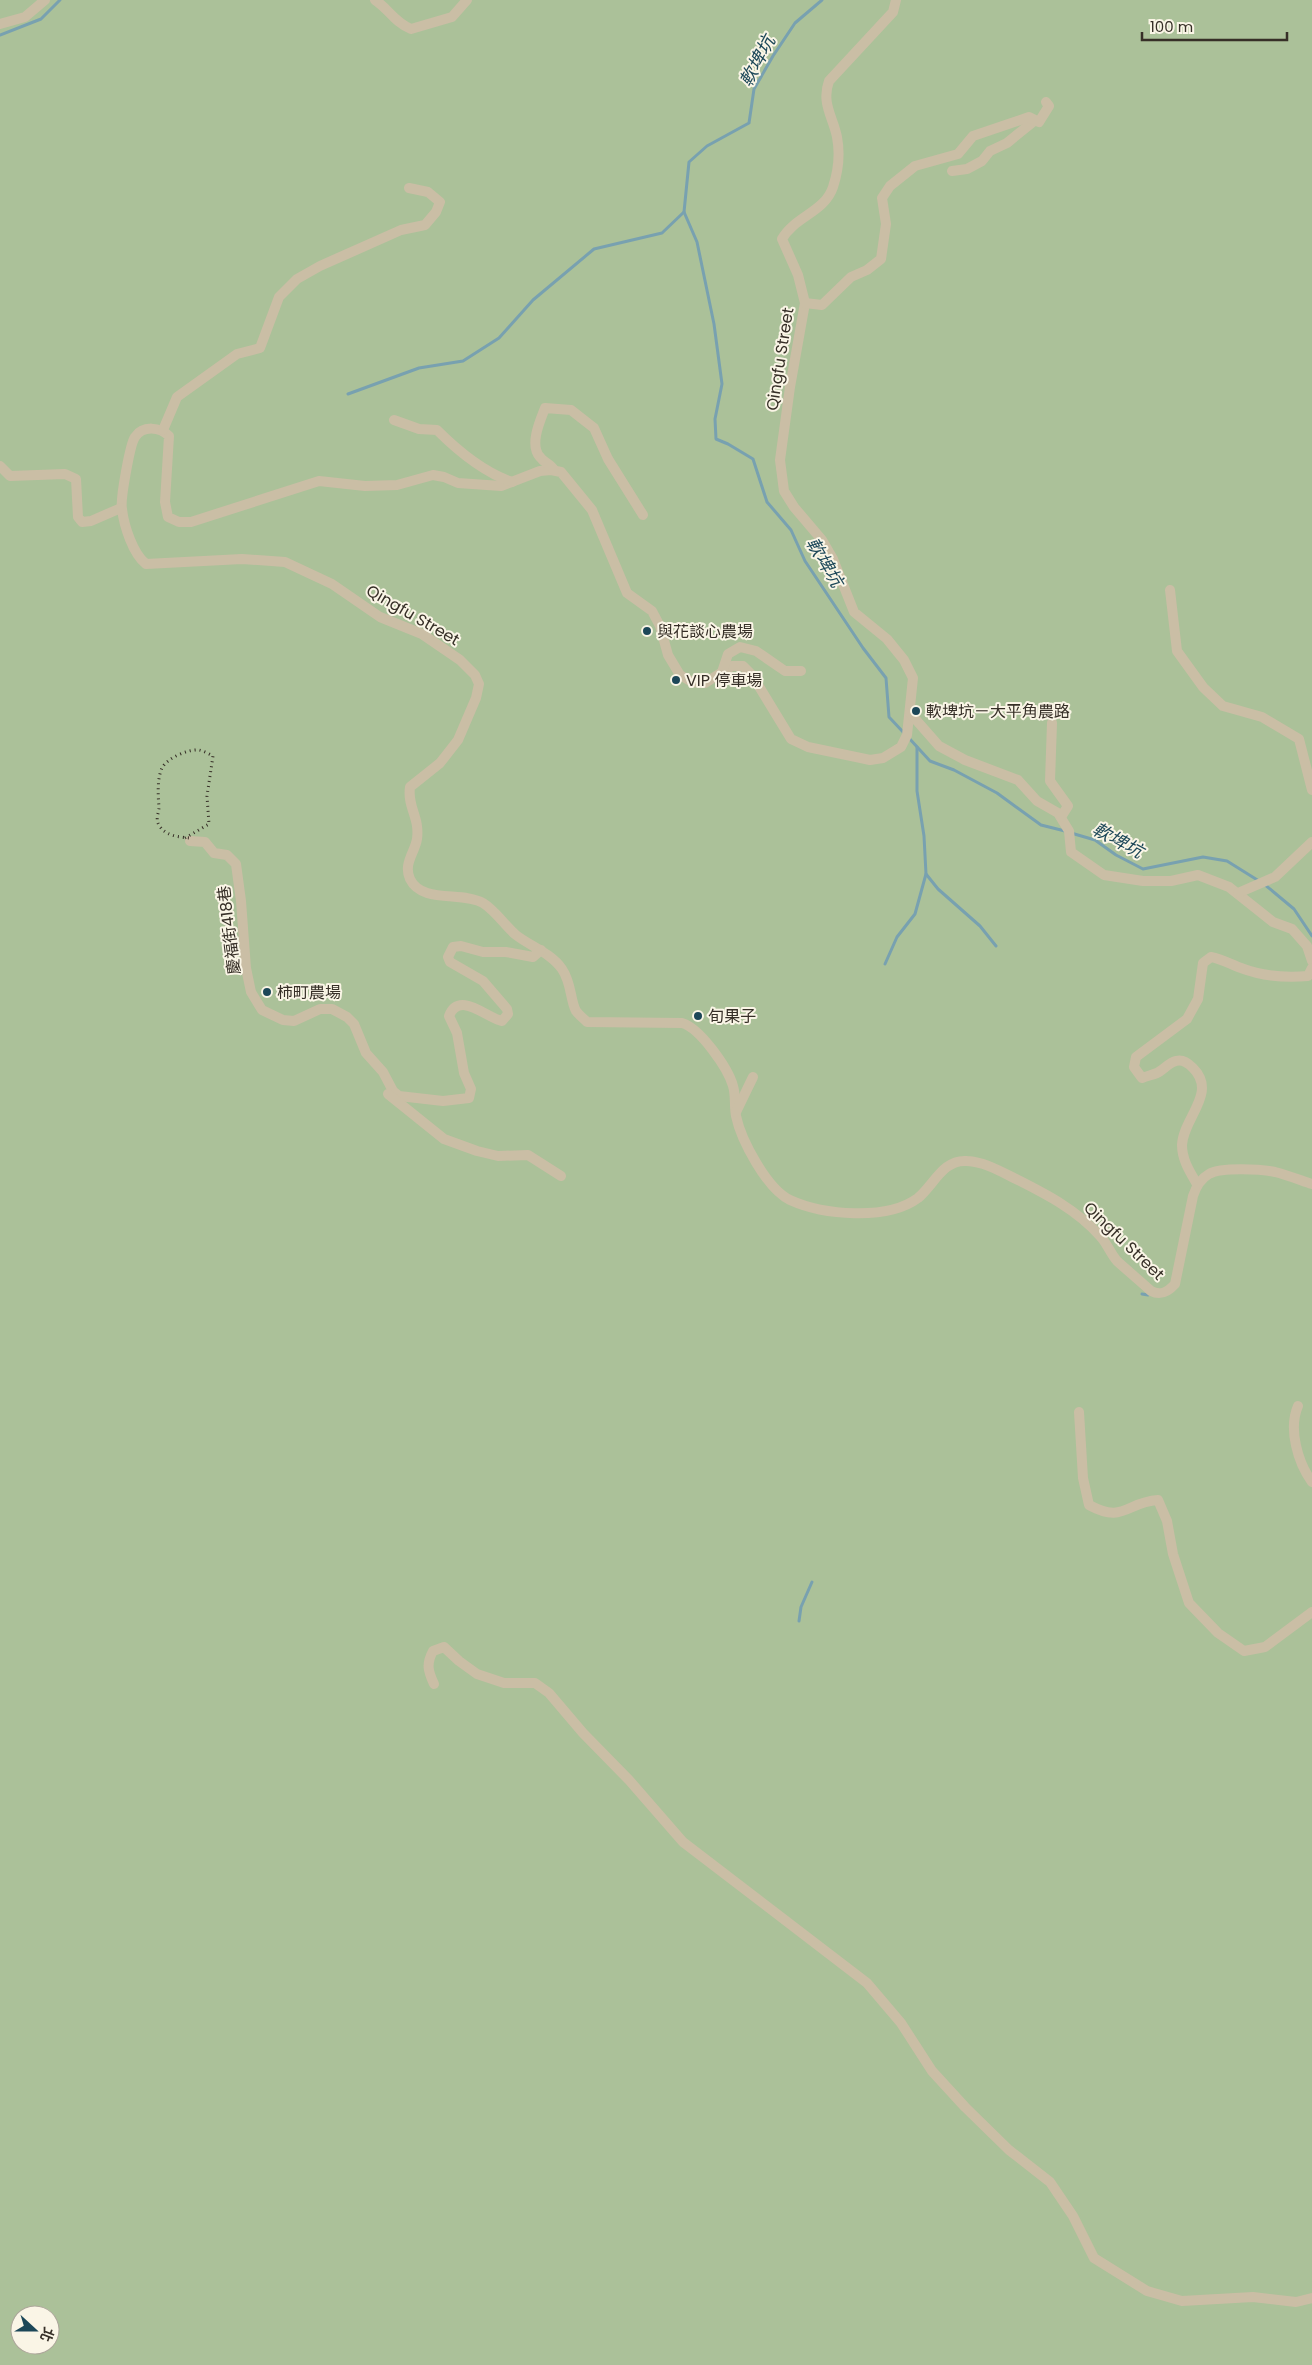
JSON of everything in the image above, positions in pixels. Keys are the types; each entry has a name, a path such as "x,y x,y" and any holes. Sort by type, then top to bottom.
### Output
{"street":[{"path":"0,24 25,17 45,0"},
{"path":"375,0 384,6 397,23 411,29 452,17 467,0"},
{"name":"Qingfu Street","path":"554,470 561,472 592,510 627,593 652,611 660,626 668,655 680,675 692,682 705,683 732,666 743,666 752,675 791,739 808,747 870,760 883,758 901,747 906,739 913,678 904,660 887,640 854,612 833,559 822,540 794,508 784,491 780,460 790,387 805,303 798,275 782,239 791,226 821,206 833,189 838,162 837,137 827,107 825,90 829,81 893,12 896,0"},
{"path":"805,303 822,305 851,277 867,270 881,259 886,224 882,198 890,186 903,174 915,166 958,154 973,136 1029,117 1039,122 1049,106 1046,102"},
{"path":"952,172 967,169 982,161 990,151 1007,143 1034,121"},
{"path":"409,188 428,192 440,202 436,212 425,226 401,230 320,266 297,279 279,297 260,348 236,354 177,397 163,430 169,436 170,443 165,502 168,517 180,522 191,522 319,481 365,486 397,486 433,475 458,483 501,486 540,471 554,470"},
{"path":"554,470 539,457 536,445 538,424 545,408 571,410 594,428 608,459 643,515"},
{"path":"394,420 418,429 437,430 453,446 494,476 512,482"},
{"name":"Qingfu Street","path":"163,430 149,428 135,436 131,448 121,508 133,549 138,557 146,564 242,559 285,562 332,584 380,617 422,634 460,660 475,675 480,684 458,740 440,763 410,787 408,799 417,820 417,840 408,864 410,878 417,888 436,895 469,897 484,904 516,935 541,950 560,966 570,981 576,1011 587,1022 665,1021 682,1023 700,1035 726,1072 733,1086 736,1112 742,1136 760,1170 774,1188 789,1200 846,1214 873,1213 894,1208 917,1198 951,1164 965,1160 989,1165 1056,1200 1100,1236 1116,1260 1151,1292 1157,1294 1169,1292 1176,1284 1197,1184"},
{"path":"0,466 10,476 65,474 76,479 78,517 82,522 91,521 121,508"},
{"path":"1170,590 1177,651 1203,687 1223,706 1262,716 1298,739 1312,790"},
{"path":"722,672 728,654 740,647 756,651 785,671 801,671"},
{"path":"910,713 939,746 965,760 1018,780 1037,801 1059,815 1069,831 1070,852 1104,875 1143,882 1171,881 1198,875 1229,887 1273,922 1292,929 1307,946 1312,961"},
{"path":"1052,723 1050,781 1068,806 1059,815"},
{"name":"慶福街418巷","path":"190,841 205,842 214,852 227,854 236,864 246,968 252,992 262,1010 283,1020 294,1021 320,1009 332,1008 347,1017 354,1024 366,1053 383,1072 388,1084 399,1096 426,1097 443,1101 469,1098 471,1089 464,1073 457,1034 448,1016 450,1011 456,1007 474,1006 492,1018 502,1021 508,1014 507,1009 483,982 450,962 449,952 453,947 460,946 483,952 506,952 533,957 541,950"},
{"path":"1238,893 1275,877 1312,842"},
{"path":"1312,968 1308,976 1288,978 1242,968 1222,959 1211,957 1203,963 1198,999 1187,1019 1136,1057 1134,1067 1142,1078 1158,1072 1175,1061 1186,1062 1197,1072 1203,1084 1199,1103 1186,1130 1182,1144 1186,1163 1197,1184 1208,1174 1232,1170 1273,1172 1312,1184"},
{"path":"736,1112 753,1077"},
{"path":"388,1084 387,1093 444,1139 477,1152 498,1156 528,1155 534,1157 560,1176"},
{"path":"1298,1406 1293,1417 1294,1435 1303,1470 1312,1482"},
{"path":"1079,1412 1083,1478 1089,1505 1102,1512 1122,1514 1143,1501 1158,1500 1167,1521 1173,1554 1189,1603 1218,1633 1244,1651 1265,1646 1312,1612"},
{"path":"434,1684 427,1670 429,1658 433,1651 444,1648 458,1661 477,1674 504,1683 535,1683 549,1693 583,1733 630,1780 683,1842 786,1919 867,1983 901,2023 932,2070 965,2107 1009,2150 1050,2182 1073,2216 1094,2258 1147,2291 1182,2301 1253,2297 1296,2302 1312,2298"}],"green space":[{"path":"0,0 1312,0 1312,2365 0,2365"}],"waterway":[{"path":"0,35 41,19 60,0"},
{"name":"軟埤坑","path":"822,0 795,23 773,56 754,89 749,123 707,146 689,162 684,212 697,242 714,324 722,384 715,419 716,439 753,459 767,502 791,530 805,561 863,648 886,678 889,717 904,733"},
{"path":"348,394 419,368 463,361 499,338 533,300 594,249 662,233 684,212"},
{"name":"軟埤坑","path":"908,737 930,761 954,770 997,793 1041,825 1065,831"},
{"path":"917,747 917,791 924,836 926,874 938,889 980,926 996,946"},
{"name":"軟埤坑","path":"1071,833 1095,840 1116,855 1143,869 1203,857 1227,861 1259,881"},
{"path":"885,964 897,937 915,914 926,874"},
{"name":"軟埤坑","path":"1264,884 1294,909 1312,936"},
{"path":"1142,1294 1148,1295"},
{"path":"799,1621 801,1607 812,1582"}],"railway":[{"path":"185,838 209,824 207,796 213,756 199,750 184,753 173,758 165,764 160,772 158,823 169,834 181,837 186,838 190,838"}],"place":[{"name":"與花談心農場","path":"647,631"},
{"name":"VIP 停車場","path":"676,680"},
{"name":"軟埤坑－大平角農路","path":"916,711"},
{"name":"柿町農場","path":"267,992"},
{"name":"旬果子","path":"698,1016"}]}
